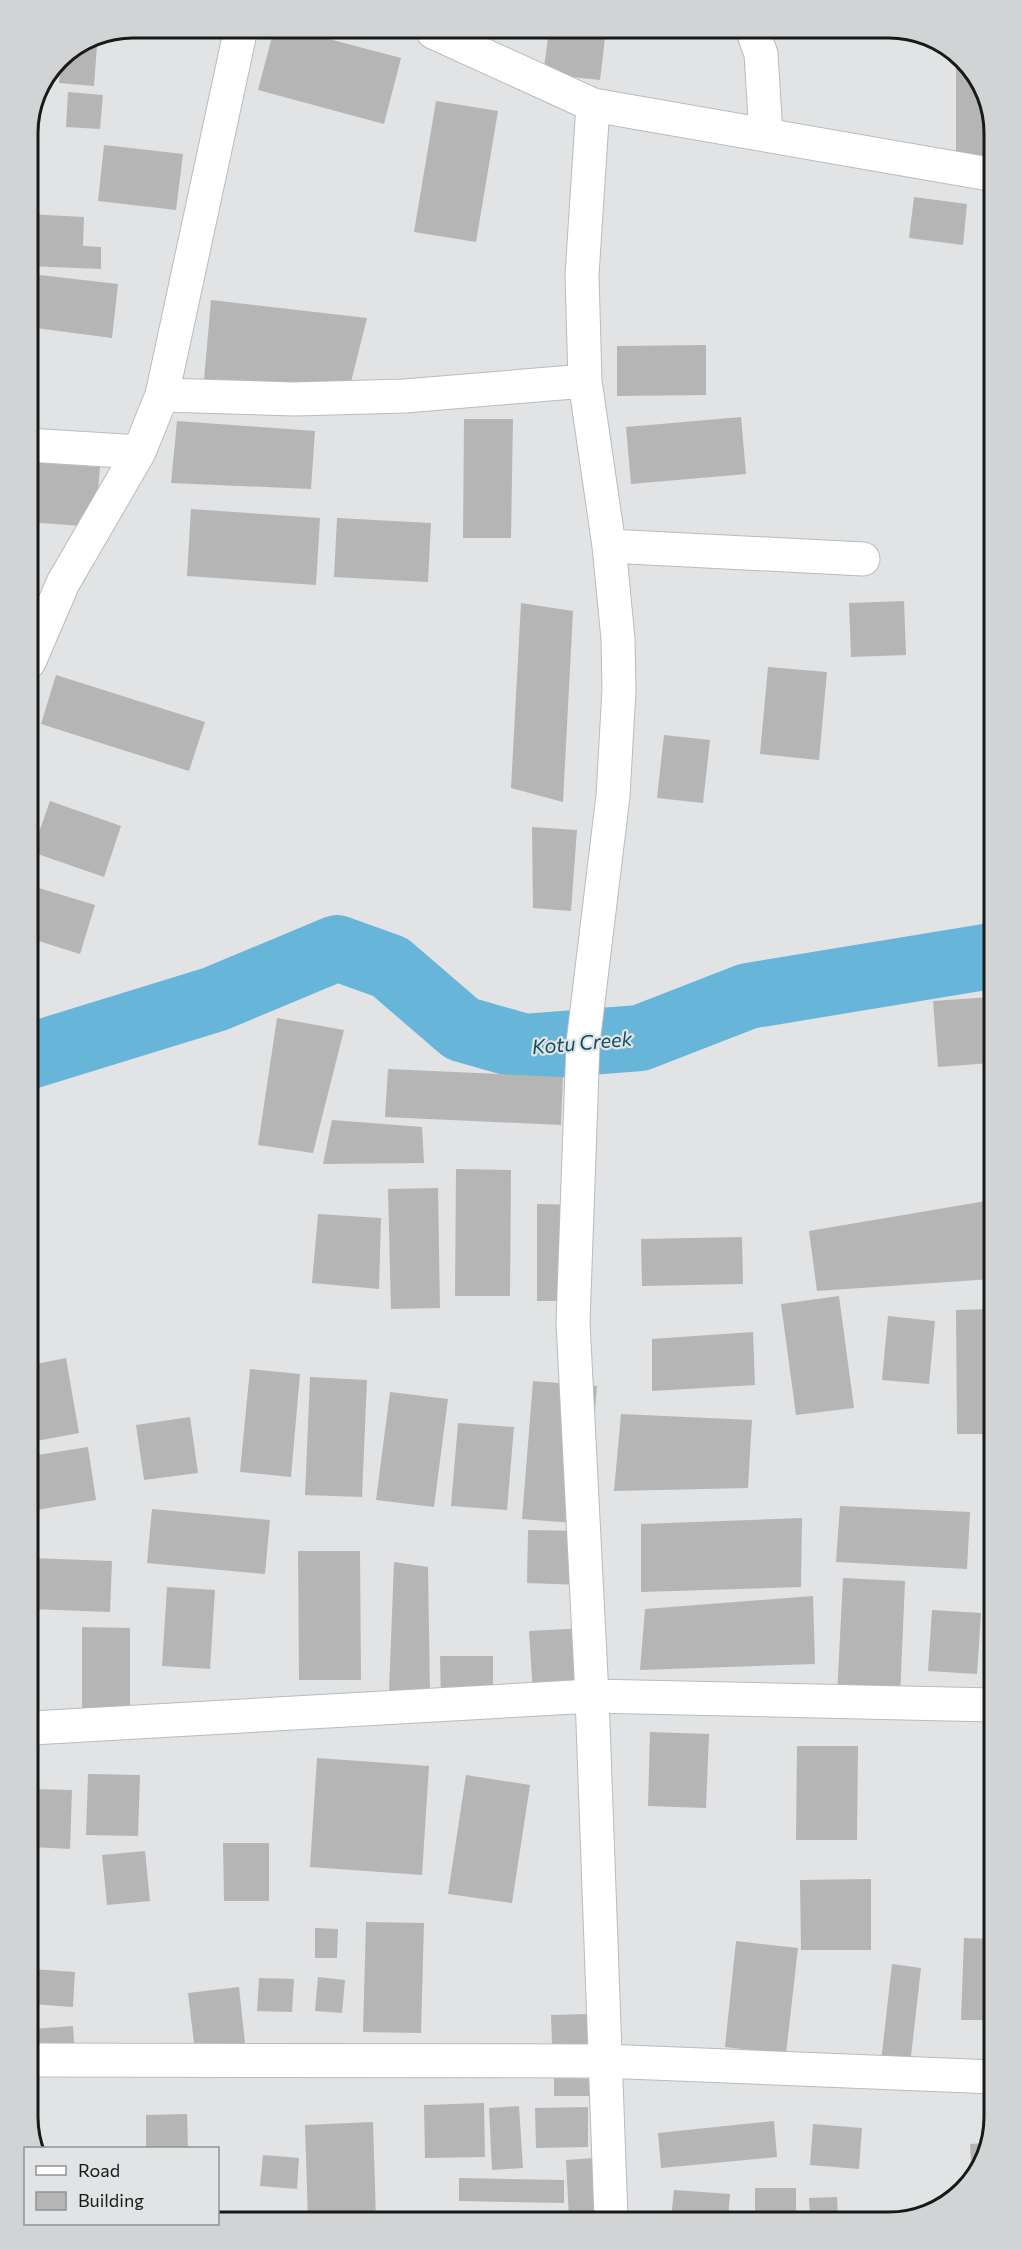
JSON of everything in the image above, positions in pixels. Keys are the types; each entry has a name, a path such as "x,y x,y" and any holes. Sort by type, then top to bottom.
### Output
{"street":[{"path":"38,641 63,583 139,453 162,395 239,38"},
{"path":"446,38 593,105 983,173"},
{"path":"755,38 761,54 765,135"},
{"path":"593,105 582,275 585,381 609,546 618,639 619,690 613,796 583,1043 573,1322 592,1696 603,2061 611,2212"},
{"path":"162,395 294,399 405,396 585,381"},
{"path":"38,446 139,453"},
{"path":"609,546 864,559"},
{"path":"38,1728 592,1696 983,1705"},
{"path":"38,2060 603,2061 983,2077"}],"building":[{"path":"272,38 325,38 401,58 384,124 258,90"},
{"path":"548,38 605,38 600,80 543,74"},
{"path":"97,46 94,86 59,83 60,72 70,61 85,50"},
{"path":"956,65 974,90 983,120 983,132 983,159 956,159"},
{"path":"68,92 103,95 100,129 66,127"},
{"path":"436,101 498,111 476,242 414,232"},
{"path":"104,145 183,154 176,210 98,201"},
{"path":"914,197 967,204 963,245 909,238"},
{"path":"38,215 84,217 83,246 101,247 101,269 38,266"},
{"path":"38,275 118,284 112,338 38,328"},
{"path":"211,300 367,318 350,386 204,380"},
{"path":"706,345 706,395 617,396 617,346"},
{"path":"741,417 746,474 631,484 626,427"},
{"path":"464,419 513,419 511,538 463,538"},
{"path":"177,421 315,431 311,489 171,483"},
{"path":"38,463 100,467 95,527 38,523"},
{"path":"191,509 320,518 316,585 187,576"},
{"path":"337,518 431,523 428,582 334,577"},
{"path":"904,601 906,655 851,657 849,603"},
{"path":"521,603 573,611 563,802 511,788"},
{"path":"768,667 827,672 819,760 760,754"},
{"path":"56,675 205,722 189,771 41,724"},
{"path":"664,735 710,740 703,803 657,798"},
{"path":"50,801 121,826 104,877 38,854 38,835"},
{"path":"532,827 577,830 571,911 533,908"},
{"path":"38,888 95,905 80,954 38,941"},
{"path":"983,998 983,1064 938,1067 933,1001"},
{"path":"277,1018 344,1030 313,1153 258,1145"},
{"path":"388,1069 563,1077 561,1125 385,1117"},
{"path":"332,1120 422,1127 424,1163 323,1164"},
{"path":"456,1169 511,1170 510,1296 455,1296"},
{"path":"438,1188 440,1308 391,1309 388,1189"},
{"path":"983,1202 983,1280 817,1291 809,1231"},
{"path":"537,1204 591,1205 591,1301 537,1301"},
{"path":"318,1214 381,1218 379,1289 312,1283"},
{"path":"742,1237 743,1284 642,1286 641,1239"},
{"path":"839,1296 854,1408 796,1415 781,1304"},
{"path":"983,1309 983,1434 957,1434 956,1310"},
{"path":"888,1316 935,1321 929,1384 882,1380"},
{"path":"753,1332 755,1385 652,1391 652,1339"},
{"path":"66,1358 79,1433 38,1441 38,1364"},
{"path":"250,1369 300,1374 291,1477 240,1472"},
{"path":"310,1377 367,1380 362,1497 305,1495"},
{"path":"533,1381 597,1386 586,1524 522,1519"},
{"path":"390,1392 448,1399 434,1507 376,1500"},
{"path":"621,1414 752,1420 748,1488 614,1491"},
{"path":"190,1417 198,1473 144,1480 136,1425"},
{"path":"458,1423 514,1427 507,1510 451,1506"},
{"path":"88,1447 96,1500 38,1510 38,1455"},
{"path":"840,1506 970,1512 967,1569 836,1562"},
{"path":"152,1509 270,1520 265,1574 147,1563"},
{"path":"802,1518 801,1587 641,1592 641,1524"},
{"path":"528,1530 582,1531 581,1585 527,1583"},
{"path":"298,1551 360,1551 361,1680 299,1680"},
{"path":"38,1558 112,1561 110,1612 38,1609"},
{"path":"394,1562 428,1567 430,1692 389,1692"},
{"path":"843,1578 905,1581 900,1698 837,1696"},
{"path":"167,1587 215,1590 210,1669 162,1666"},
{"path":"813,1596 815,1664 640,1670 645,1609"},
{"path":"932,1610 981,1613 977,1674 928,1671"},
{"path":"82,1627 130,1628 130,1714 82,1714"},
{"path":"585,1628 588,1691 533,1695 529,1631"},
{"path":"440,1656 493,1656 493,1700 441,1699"},
{"path":"650,1732 709,1734 706,1808 648,1806"},
{"path":"797,1746 858,1746 857,1840 796,1840"},
{"path":"317,1758 429,1766 422,1875 310,1867"},
{"path":"88,1774 140,1775 138,1836 86,1835"},
{"path":"466,1775 530,1785 512,1903 448,1894"},
{"path":"38,1789 72,1790 70,1849 38,1847"},
{"path":"223,1843 269,1843 269,1901 224,1901"},
{"path":"145,1851 150,1901 107,1905 102,1855"},
{"path":"871,1879 871,1950 801,1950 800,1880"},
{"path":"366,1922 424,1923 421,2033 363,2032"},
{"path":"315,1928 338,1929 337,1958 315,1958"},
{"path":"964,1938 983,1939 983,2020 961,2020"},
{"path":"736,1941 798,1948 786,2054 725,2047"},
{"path":"892,1964 921,1968 909,2074 880,2071"},
{"path":"38,1969 75,1972 73,2007 38,2004"},
{"path":"318,1977 345,1980 342,2013 315,2011"},
{"path":"259,1978 294,1979 292,2012 257,2011"},
{"path":"239,1987 247,2062 197,2068 188,1993"},
{"path":"588,2014 589,2044 552,2045 551,2015"},
{"path":"73,2026 75,2056 38,2059 38,2029"},
{"path":"554,2078 601,2079 601,2096 554,2096"},
{"path":"484,2103 485,2157 425,2158 424,2105"},
{"path":"519,2106 523,2168 492,2170 489,2108"},
{"path":"588,2107 588,2147 536,2148 535,2108"},
{"path":"187,2114 188,2147 146,2147 146,2115"},
{"path":"774,2121 777,2157 661,2168 658,2133"},
{"path":"373,2122 376,2211 308,2211 305,2125"},
{"path":"813,2124 862,2128 859,2169 810,2165"},
{"path":"979,2143 971,2164 970,2144"},
{"path":"263,2155 299,2158 297,2189 260,2186"},
{"path":"594,2158 597,2212 569,2212 566,2160"},
{"path":"459,2178 564,2180 564,2203 459,2201"},
{"path":"755,2188 796,2188 796,2212 755,2212"},
{"path":"674,2190 730,2194 729,2212 672,2212"},
{"path":"837,2197 838,2212 810,2212 809,2198"}],"waterway":[{"name":"Kotu Creek","path":"38,1054 215,999 337,948 390,967 462,1029 525,1047 640,1038 748,996 983,957"}]}
